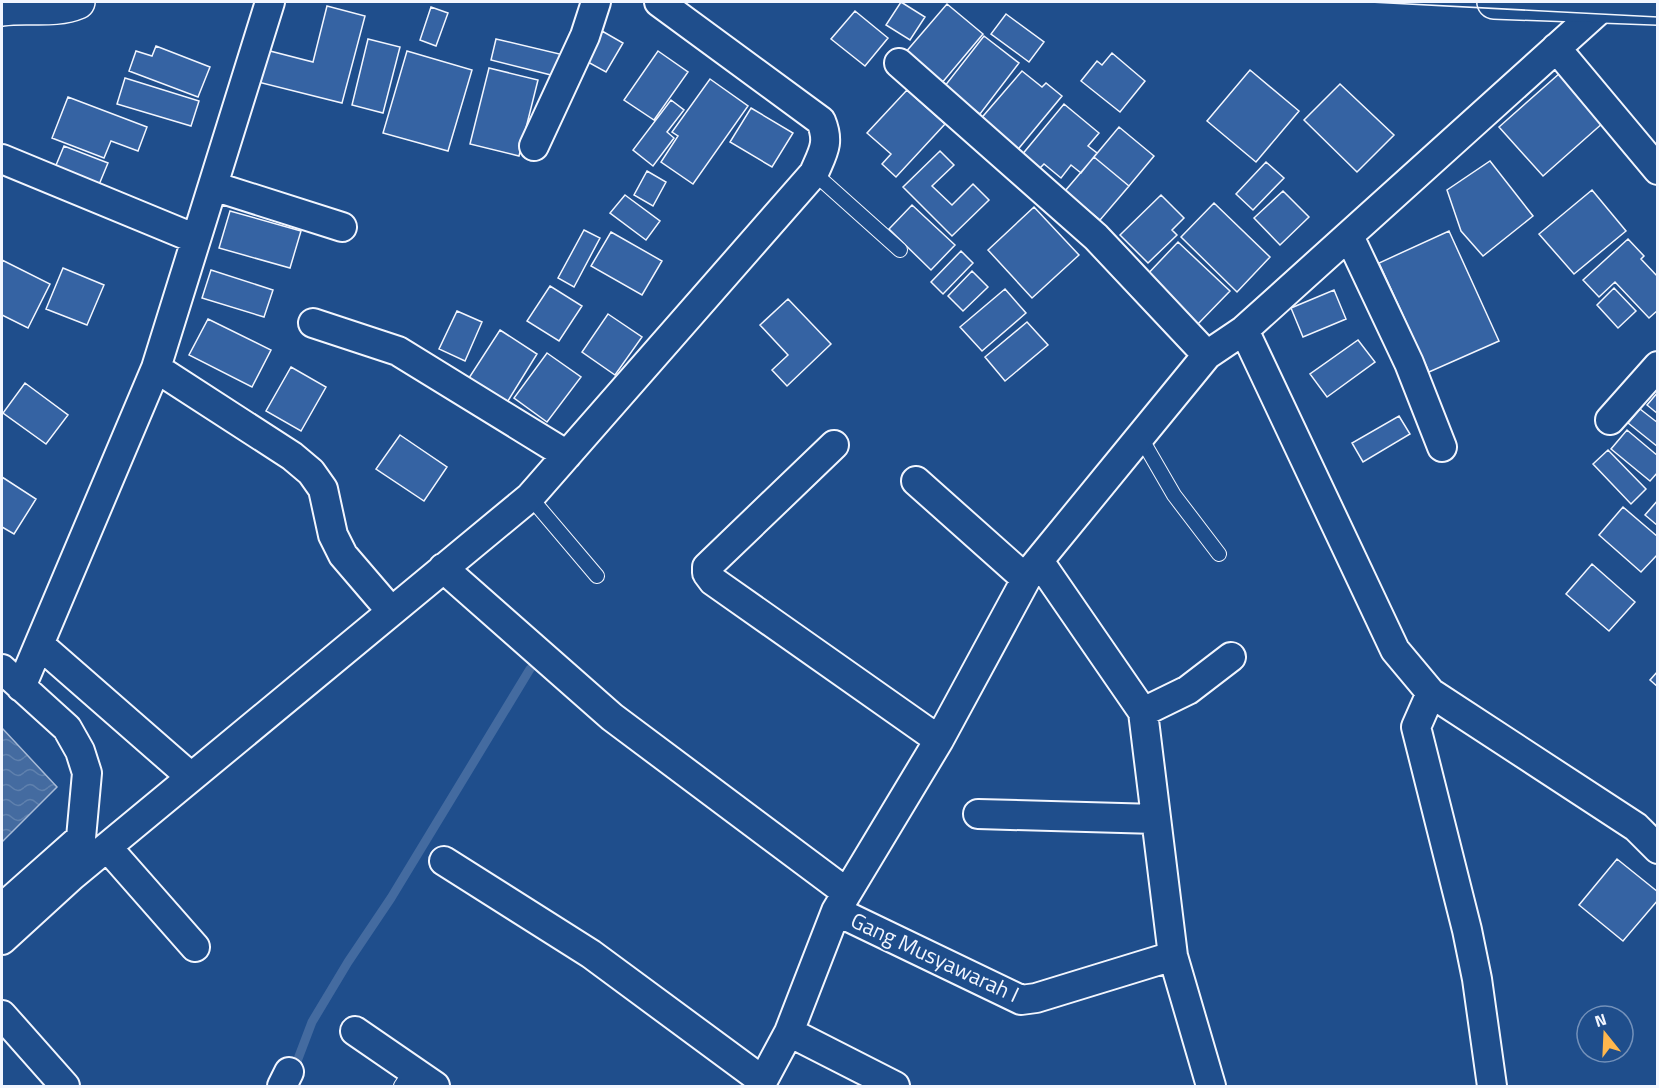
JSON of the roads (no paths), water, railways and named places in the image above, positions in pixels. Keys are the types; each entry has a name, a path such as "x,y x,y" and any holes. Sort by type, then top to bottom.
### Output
{"main road":[{"path":"2,9 19,6 67,6 78,2"},
{"path":"1494,2 1658,8"}],"street":[{"path":"2,908 81,838 87,773 80,751 67,728 11,678 40,645 156,368 270,2"},
{"path":"534,146 585,36 596,2"},
{"path":"2,940 107,847 530,497 814,173 826,144 826,133 821,121 659,2"},
{"path":"444,861 591,954 761,1084 789,1032 841,902 939,740 1033,570 1207,355 1244,330 1602,7"},
{"path":"1556,48 1658,170"},
{"path":"899,63 1096,237 1207,355"},
{"path":"2,159 196,239"},
{"path":"213,186 342,227"},
{"path":"1349,236 1409,363 1442,447"},
{"path":"313,323 398,351 567,455"},
{"path":"1244,330 1395,650 1431,693 1636,827 1658,849"},
{"path":"1610,420 1658,366"},
{"path":"156,368 292,456 311,472 323,489 333,535 343,555 360,578 391,611"},
{"path":"834,445 707,567 707,573 713,581 939,740"},
{"path":"916,481 1033,570 1143,712 1173,956 1211,1086"},
{"name":"Gang Musyawarah I","path":"444,568 612,717 841,902 1021,1000 1036,998 1173,956"},
{"path":"40,645 191,777"},
{"path":"1143,712 1188,690 1231,657"},
{"path":"1431,693 1416,727 1467,930 1477,979 1492,1086"},
{"path":"978,814 1156,819"},
{"path":"107,847 195,947"},
{"path":"2,1015 65,1086"},
{"path":"355,1031 406,1078 435,1086"},
{"path":"789,1032 895,1086"}],"lane":[{"path":"814,173 900,250"},
{"path":"1141,438 1174,495 1219,554"},
{"path":"530,497 597,576"}],"water":[{"path":"2,728 57,787 2,842"}],"waterway":[{"path":"293,1072 312,1022 348,962 391,898 530,669"}],"tram line":[{"path":"1370,2 1658,17"}]}
